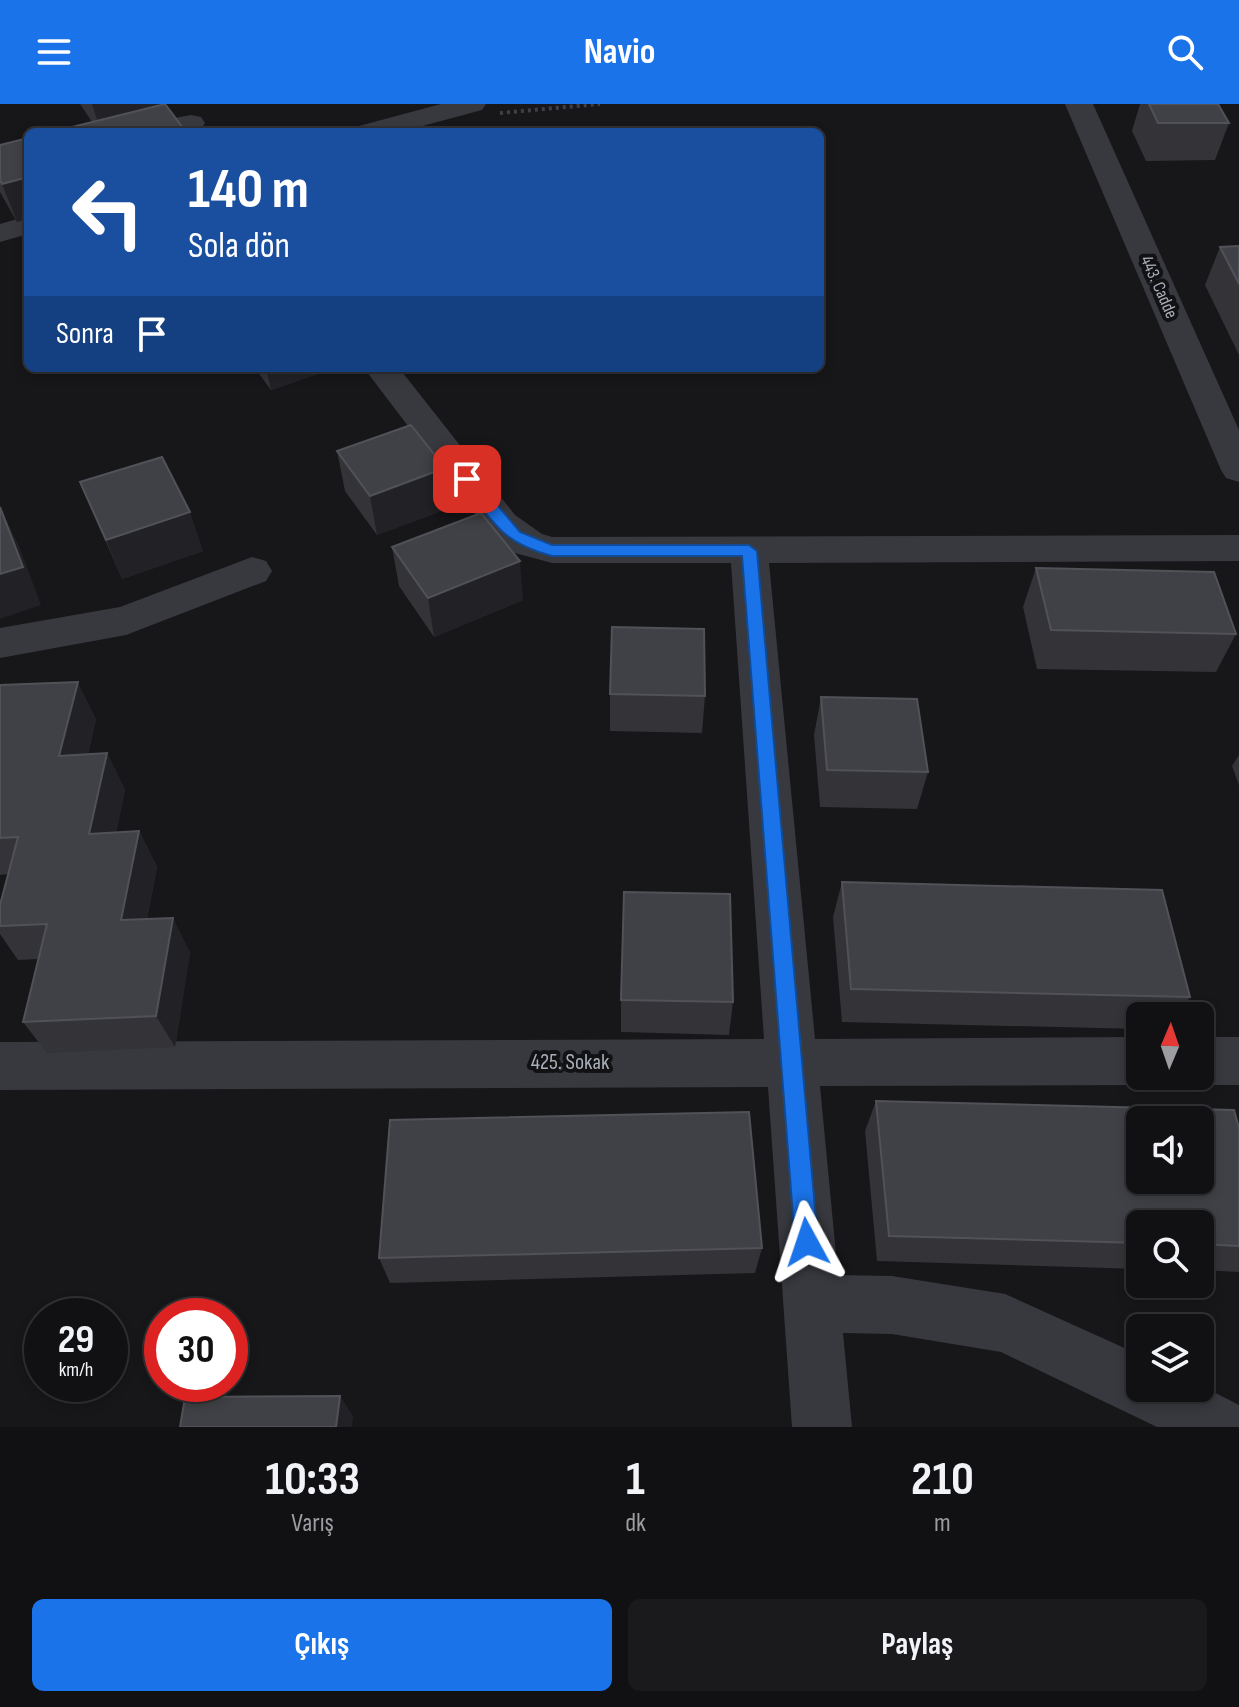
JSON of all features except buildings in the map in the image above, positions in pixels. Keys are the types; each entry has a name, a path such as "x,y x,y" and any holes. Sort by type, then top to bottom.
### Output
{"street":[{"path":"384,128 472,104"},
{"name":"443. Cadde","path":"1079,104 1239,470"},
{"path":"158,128 189,120"},
{"path":"0,233 24,226"},
{"path":"384,372 502,524 529,544 577,552 1239,548"},
{"path":"749,551 822,1427"},
{"path":"0,643 126,620 252,571"},
{"name":"425. Sokak","path":"0,1066 1126,1061"},
{"path":"1214,1061 1239,1061"},
{"path":"811,1303 892,1305 1005,1323 1126,1380"},
{"path":"1171,1402 1219,1427"}],"route":[{"path":"467,479 514,536 552,550 749,551 807,1242"}]}
